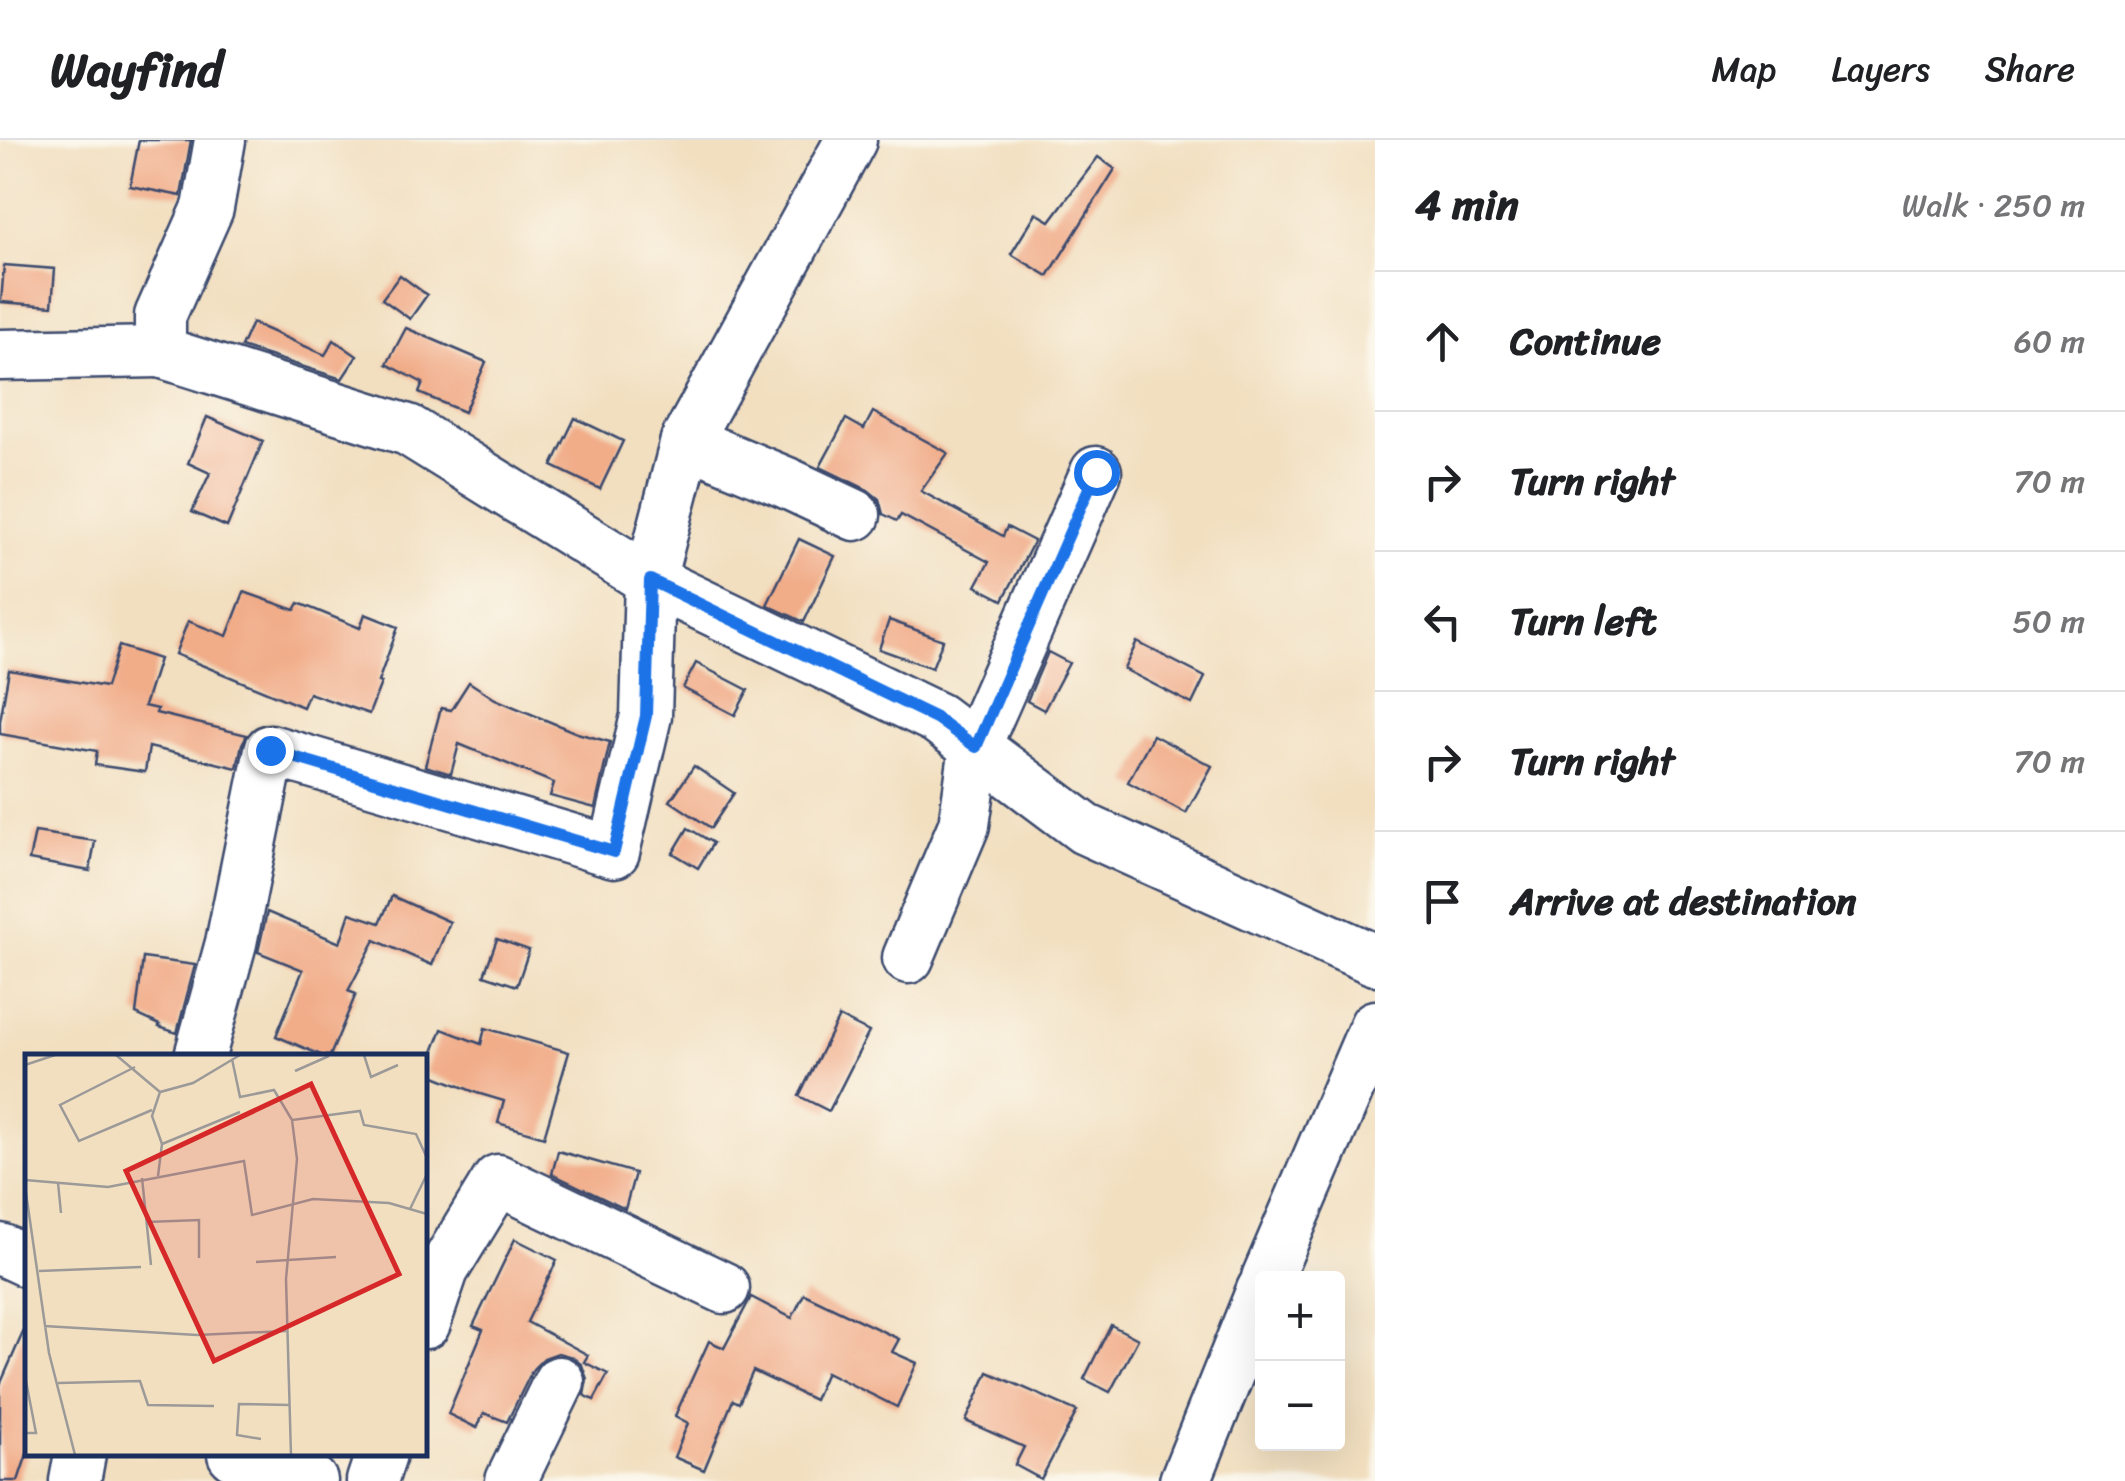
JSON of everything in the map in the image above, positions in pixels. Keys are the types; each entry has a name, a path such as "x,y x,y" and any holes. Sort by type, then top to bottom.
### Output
{"street":[{"path":"160,352 160,316 208,208 220,140"},
{"path":"201,1054 231,942 270,750 614,852 646,716 650,580 686,441 850,140"},
{"path":"0,355 160,352 408,430 650,580 936,718 1085,828 1375,960"},
{"path":"686,441 855,515"},
{"path":"908,958 964,825 976,747 1096,472"},
{"path":"1270,1271 1375,1026"},
{"path":"428,1314 443,1270 498,1180 724,1288"},
{"path":"0,1249 25,1261"},
{"path":"1185,1481 1255,1307"},
{"path":"512,1481 559,1382"},
{"path":"74,1481 80,1456"},
{"path":"239,1456 312,1481"},
{"path":"372,1481 380,1456"}],"building":[{"path":"139,140 191,140 181,196 130,186"},
{"path":"1098,157 1115,169 1048,276 1011,254 1036,213 1050,221"},
{"path":"4,265 55,269 52,306 1,302"},
{"path":"400,275 427,295 410,319 382,299"},
{"path":"252,323 325,355 334,340 357,356 342,379 241,347"},
{"path":"406,328 486,362 464,412 419,393 423,383 387,364"},
{"path":"873,412 948,453 921,491 1003,536 1007,527 1034,541 1003,600 976,586 989,562 901,515 897,521 883,514 879,499 868,490 820,467 846,419 864,429"},
{"path":"207,417 263,441 227,527 192,512 210,473 188,463"},
{"path":"575,418 623,441 600,489 552,466"},
{"path":"799,539 835,556 804,622 767,605"},
{"path":"244,592 295,610 299,603 360,628 365,614 398,627 369,714 309,693 303,707 175,654 188,621 227,636"},
{"path":"889,620 943,640 932,668 879,649"},
{"path":"1137,642 1205,677 1192,704 1124,669"},
{"path":"119,646 159,659 144,706 157,709 156,713 247,735 237,768 149,747 145,772 95,765 97,751 0,734 9,670 106,687"},
{"path":"1048,652 1069,663 1044,710 1027,701"},
{"path":"696,663 748,690 735,715 683,688"},
{"path":"469,682 495,699 577,733 610,742 595,808 550,796 554,783 459,744 451,774 425,766 441,708 451,710"},
{"path":"1153,735 1212,766 1186,813 1128,782"},
{"path":"694,766 734,793 711,828 670,801"},
{"path":"688,828 713,843 698,868 673,853"},
{"path":"35,832 95,841 90,871 29,860"},
{"path":"392,896 450,922 432,965 375,940 348,991 356,994 331,1054 318,1054 276,1036 303,970 258,952 267,912 340,943 350,913 380,923"},
{"path":"497,939 529,950 517,986 484,975"},
{"path":"143,958 195,965 177,1033 136,1014"},
{"path":"839,1017 869,1032 829,1111 799,1096"},
{"path":"485,1028 569,1052 544,1137 498,1123 504,1101 428,1073 442,1029 481,1044"},
{"path":"558,1151 635,1173 625,1209 552,1174"},
{"path":"515,1239 557,1260 527,1322 588,1355 584,1362 608,1374 594,1400 584,1395 587,1379 582,1365 558,1353 544,1358 533,1369 507,1422 484,1413 477,1428 448,1414 483,1330 473,1326"},
{"path":"804,1294 899,1339 892,1352 917,1363 897,1407 826,1372 814,1400 753,1371 739,1403 733,1400 704,1470 674,1457 688,1423 675,1416 709,1341 724,1348 751,1297 792,1318"},
{"path":"1111,1325 1138,1339 1110,1392 1084,1379"},
{"path":"25,1328 26,1456 18,1481 0,1481 0,1385"},
{"path":"988,1372 1077,1411 1041,1479 1015,1465 1024,1447 966,1421"}],"route":[{"path":"270,750 614,852 646,716 650,580 936,718 976,747 1096,472"}]}
